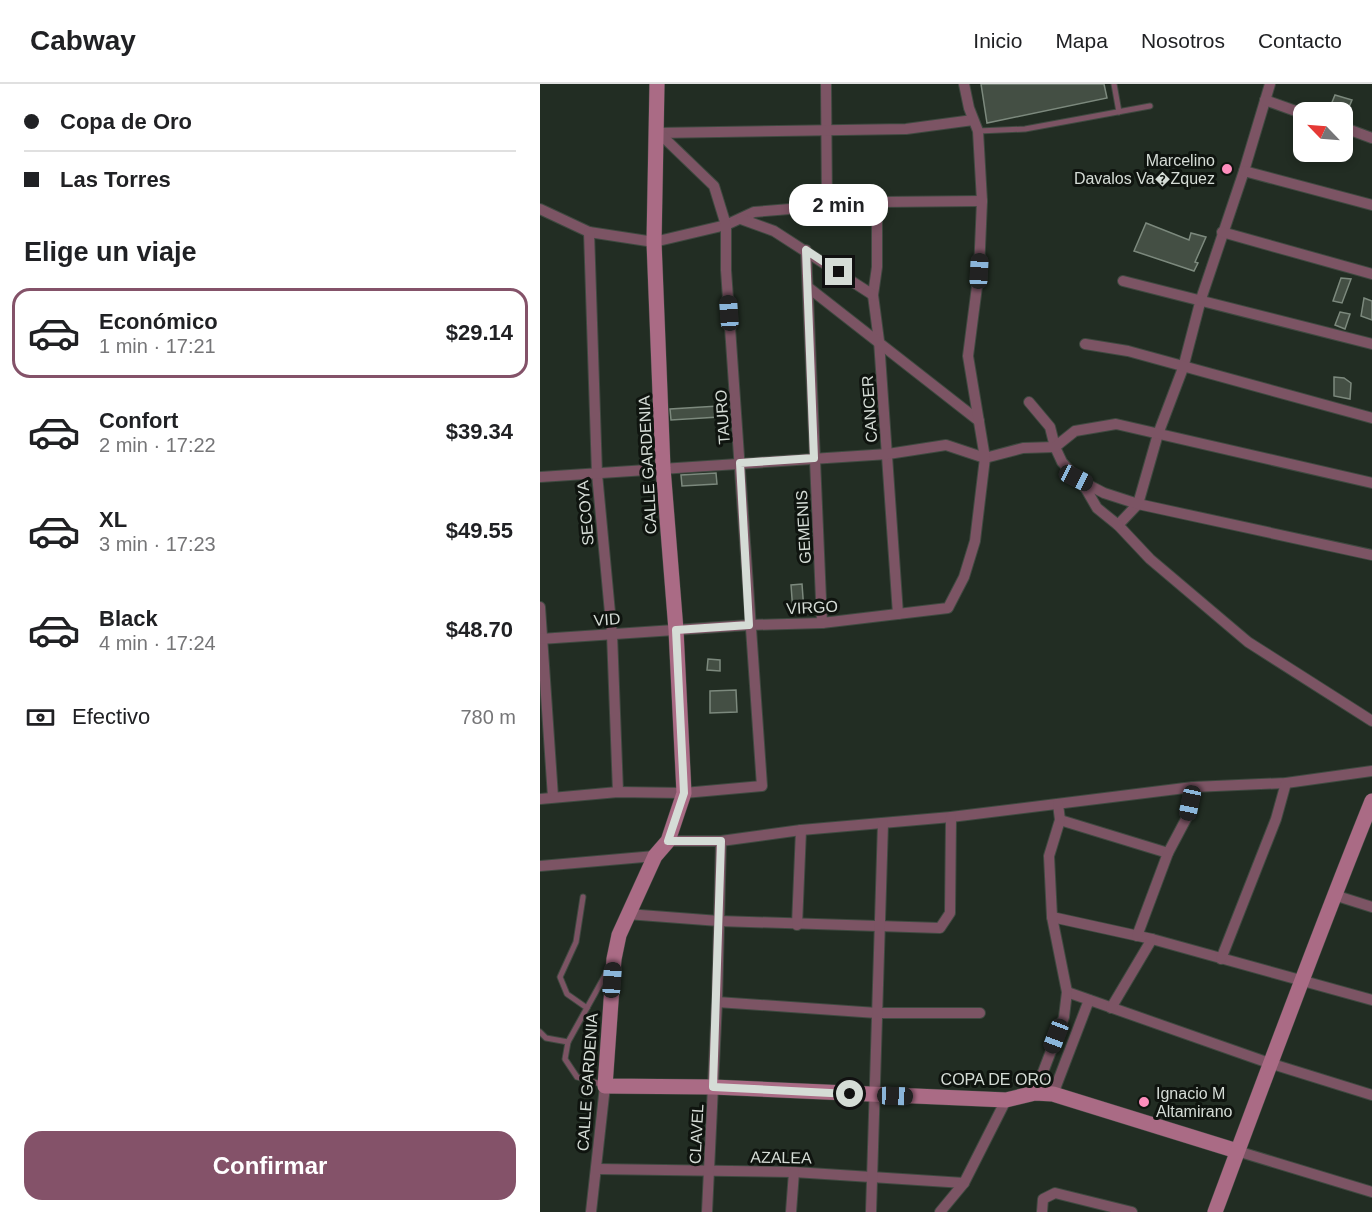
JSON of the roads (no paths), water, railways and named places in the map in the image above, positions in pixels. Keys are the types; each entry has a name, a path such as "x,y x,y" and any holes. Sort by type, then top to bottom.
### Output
{"street":[{"name":"CALLE GARDENIA","path":"591,1212 598,1169 614,959 627,914 655,856 668,841 684,793 676,630 663,468 654,242 657,84"},
{"path":"826,84 827,205"},
{"path":"964,84 978,131 982,201 979,271 968,356 985,458"},
{"path":"1118,525 1138,504 1158,434 1183,368 1201,299 1244,171 1270,84"},
{"path":"1265,100 1293,110"},
{"path":"657,133 906,129 973,120"},
{"path":"1353,132 1372,138"},
{"name":"TAURO","path":"657,133 714,186 726,225 726,270 762,786 684,793"},
{"path":"1244,171 1372,205"},
{"path":"540,208 589,232 654,242 726,225 754,213 877,202 982,201"},
{"name":"CANCER","path":"877,202 877,267 873,295 888,454 898,614"},
{"path":"741,219 774,231 873,295"},
{"name":"SECOYA","path":"589,232 597,474 612,634 618,792"},
{"path":"1222,232 1372,274"},
{"name":"GEMENIS","path":"806,250 822,623"},
{"path":"1123,281 1372,344"},
{"path":"809,288 979,421"},
{"path":"1085,344 1128,351 1183,368 1372,418"},
{"path":"1029,402 1050,427 1055,447 1097,508 1118,525 1150,559 1248,642 1372,721"},
{"path":"540,477 888,454 946,445 985,458 1023,448 1055,447 1076,431 1116,424 1372,483"},
{"name":"VIRGO","path":"676,630 822,623 948,608 964,577 975,541 985,458"},
{"path":"1076,478 1104,493 1138,504 1372,555"},
{"path":"540,607 553,797"},
{"name":"VID","path":"541,638 676,630"},
{"path":"668,841 721,841 801,830 951,818 1193,787 1286,783 1372,771"},
{"path":"1221,959 1276,819 1286,783"},
{"path":"1137,936 1168,853 1186,819 1193,787"},
{"path":"540,799 618,792 684,793"},
{"path":"1215,1212 1269,1063 1304,979 1334,895 1372,801"},
{"path":"1035,1093 1064,1017 1067,992 1052,916 1049,856 1060,820 1058,804"},
{"path":"627,914 797,925 940,928 950,913 951,818"},
{"path":"1060,820 1168,853"},
{"path":"871,1212 883,823"},
{"path":"797,925 801,830"},
{"name":"CLAVEL","path":"707,1212 717,1002 721,841"},
{"path":"540,866 655,856"},
{"path":"1334,895 1372,907"},
{"path":"1052,916 1152,939 1304,979 1372,1000"},
{"path":"1111,1008 1152,939"},
{"path":"1067,992 1269,1063 1372,1095"},
{"path":"1053,1094 1089,1000"},
{"path":"717,1002 877,1013 980,1013"},
{"name":"COPA DE ORO","path":"605,1086 713,1087 1006,1100 1035,1093 1053,1094 1372,1192"},
{"path":"940,1212 964,1183 1006,1100"},
{"name":"AZALEA","path":"598,1169 794,1172 964,1183"},
{"path":"791,1212 794,1172"},
{"path":"1042,1212 1042,1199 1055,1193 1132,1212"}],"lane":[{"path":"1114,84 1119,112"},
{"path":"978,131 1025,129 1150,106"},
{"path":"583,897 576,942 560,977 567,994 587,1008"},
{"path":"605,1086 577,1077 565,1059 568,1042 614,959"},
{"path":"540,1032 546,1038 568,1042"}],"place":[{"name":"Marcelino Davalos Va�Zquez","path":"1227,169"},
{"name":"Ignacio M Altamirano","path":"1144,1102"}]}
